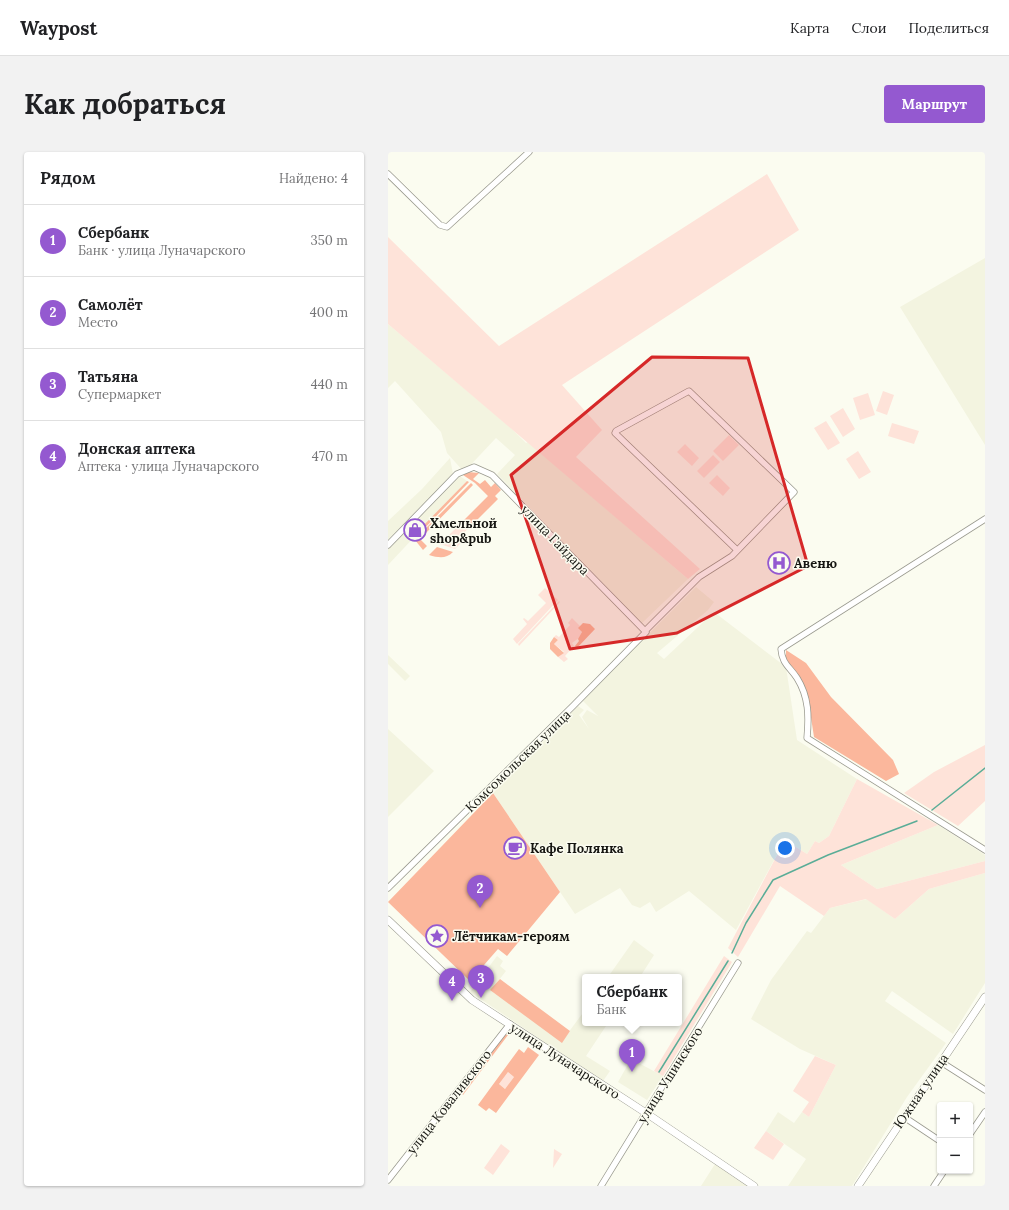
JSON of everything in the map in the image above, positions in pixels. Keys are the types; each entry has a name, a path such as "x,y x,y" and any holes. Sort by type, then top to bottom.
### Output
{"street":[{"path":"388,174 440,225 447,227 529,152"},
{"name":"Комсомольская улица","path":"388,888 573,706 699,577 732,556 794,492 688,391 616,430 615,433 737,550"},
{"name":"улица Гайдара","path":"388,545 457,474 474,467 492,475 645,632"},
{"path":"985,519 781,649 782,660 797,679 808,702 807,738 985,850"},
{"name":"улица Луначарского","path":"388,920 465,994 754,1186"},
{"name":"улица Ушинского","path":"601,1186 738,963"},
{"name":"Южная улица","path":"858,1186 985,997"},
{"name":"улица Коваливского","path":"388,1180 510,1024"},
{"path":"941,1062 985,1090"},
{"path":"973,1130 985,1112"},
{"path":"904,1117 937,1139"},
{"path":"934,1186 942,1174"}],"highlighted area":[{"path":"652,357 748,358 808,566 677,633 570,649 511,475"}],"shaded area":[{"path":"767,174 799,230 562,385 602,430 576,457 700,569 688,579 388,324 388,237 499,346"},
{"path":"985,258 985,445 900,307"},
{"path":"388,324 510,427 526,443 528,442 688,579 642,623 497,474 515,455 496,438 464,472 447,453 441,432 395,381 388,388"},
{"path":"883,391 894,395 887,415 876,411"},
{"path":"868,393 875,415 860,420 853,398"},
{"path":"843,408 855,429 843,437 830,416"},
{"path":"826,421 840,443 828,450 814,428"},
{"path":"892,423 919,431 914,444 888,436"},
{"path":"729,435 739,445 723,461 713,451"},
{"path":"685,444 699,458 692,466 677,452"},
{"path":"858,451 871,472 859,479 846,459"},
{"path":"713,455 720,462 704,478 697,471"},
{"path":"450,458 453,474 388,540 388,521 422,489"},
{"path":"468,472 479,473 473,479 480,484 485,480 491,487 495,483 501,490 495,496 498,499 469,528 462,522 488,496 475,483 463,475"},
{"path":"717,475 730,488 723,496 709,483"},
{"path":"460,476 467,481 388,565 388,549"},
{"path":"467,481 469,482 421,532 419,530"},
{"path":"471,483 473,485 421,538 419,535"},
{"path":"462,522 469,528 459,537 463,541 455,549 440,544"},
{"path":"418,537 427,546 423,550 415,540"},
{"path":"437,547 453,552 448,556 442,557 429,555"},
{"path":"696,587 714,602 708,610 657,653 664,659 714,612 786,667 797,740 857,779 829,836 819,843 815,841 807,854 785,840 736,930 689,891 656,912 650,902 640,908 632,905 620,888 575,914 493,793 578,706 584,710 579,715 589,729 582,717 587,710 598,716 582,700"},
{"path":"545,588 558,600 517,644 513,639 527,624 523,619 524,618 528,621 546,603 538,595"},
{"path":"559,601 560,602 519,646 518,644"},
{"path":"572,618 580,626 579,628 582,632 579,638 572,643 574,646 565,656 568,659 564,662 558,657 564,652 554,644 558,640 554,637 556,635 559,637 570,625 568,623"},
{"path":"583,623 590,624 595,629 577,648 575,646 579,641 578,639 582,632 578,628"},
{"path":"554,637 558,640 554,644 564,653 558,657 550,649 550,643"},
{"path":"786,650 806,663 831,697 893,760 899,774 886,781 814,737 808,698 786,659"},
{"path":"388,655 410,676 405,681 388,664"},
{"path":"388,729 434,771 388,817"},
{"path":"985,745 985,801 958,826 904,793 934,772"},
{"path":"857,779 938,825 841,865 877,889 985,861 985,873 929,889 895,919 866,899 830,908 824,916 780,886 738,957 728,948 785,840 807,854 815,841 819,843 829,836"},
{"path":"493,793 560,892 507,956 498,949 470,981 388,902"},
{"path":"938,825 985,855 985,861 877,889 841,865"},
{"path":"985,873 985,983 953,1034 892,991 885,1001 946,1043 907,1097 852,1186 788,1186 806,1159 766,1131 778,1112 794,1123 802,1112 809,1117 836,1065 800,1049 751,1019 771,980 807,931 811,933 830,908 867,899 895,919 929,889"},
{"path":"634,940 654,955 642,974 610,974"},
{"path":"497,956 503,961 500,966 506,971 495,985 565,1037 582,1014 582,1026 606,1026 586,1056 610,1071 603,1081 470,992"},
{"path":"724,956 732,962 663,1076 654,1071"},
{"path":"500,979 570,1031 562,1043 490,990"},
{"path":"505,1034 508,1035 463,1095 461,1093"},
{"path":"528,1047 539,1055 496,1113 489,1108 486,1111 478,1105 519,1049 524,1053","holes":["508,1072 514,1077 505,1089 499,1084"]},
{"path":"815,1056 836,1065 809,1117 802,1112 809,1102 793,1091"},
{"path":"631,1059 663,1076 647,1100 618,1082"},
{"path":"508,1072 514,1077 505,1089 499,1084"},
{"path":"766,1131 784,1144 773,1160 754,1148"},
{"path":"501,1144 510,1151 493,1175 484,1168"},
{"path":"554,1149 562,1154 553,1168"},
{"path":"715,1164 748,1186 701,1186"}],"waterway":[{"path":"932,810 985,768"},
{"path":"732,953 746,923 773,880 828,855 917,821"},
{"path":"659,1072 728,961"}],"place":[{"name":"Хмельной shop&pub","path":"415,530"},
{"name":"Авеню","path":"779,563"},
{"name":"Кафе Полянка","path":"515,848"},
{"name":"Самолёт","path":"480,908"},
{"name":"Лётчикам-героям","path":"437,936"},
{"name":"Татьяна","path":"481,998"},
{"name":"Донская аптека","path":"452,1001"},
{"name":"Сбербанк","path":"632,1072"}]}
